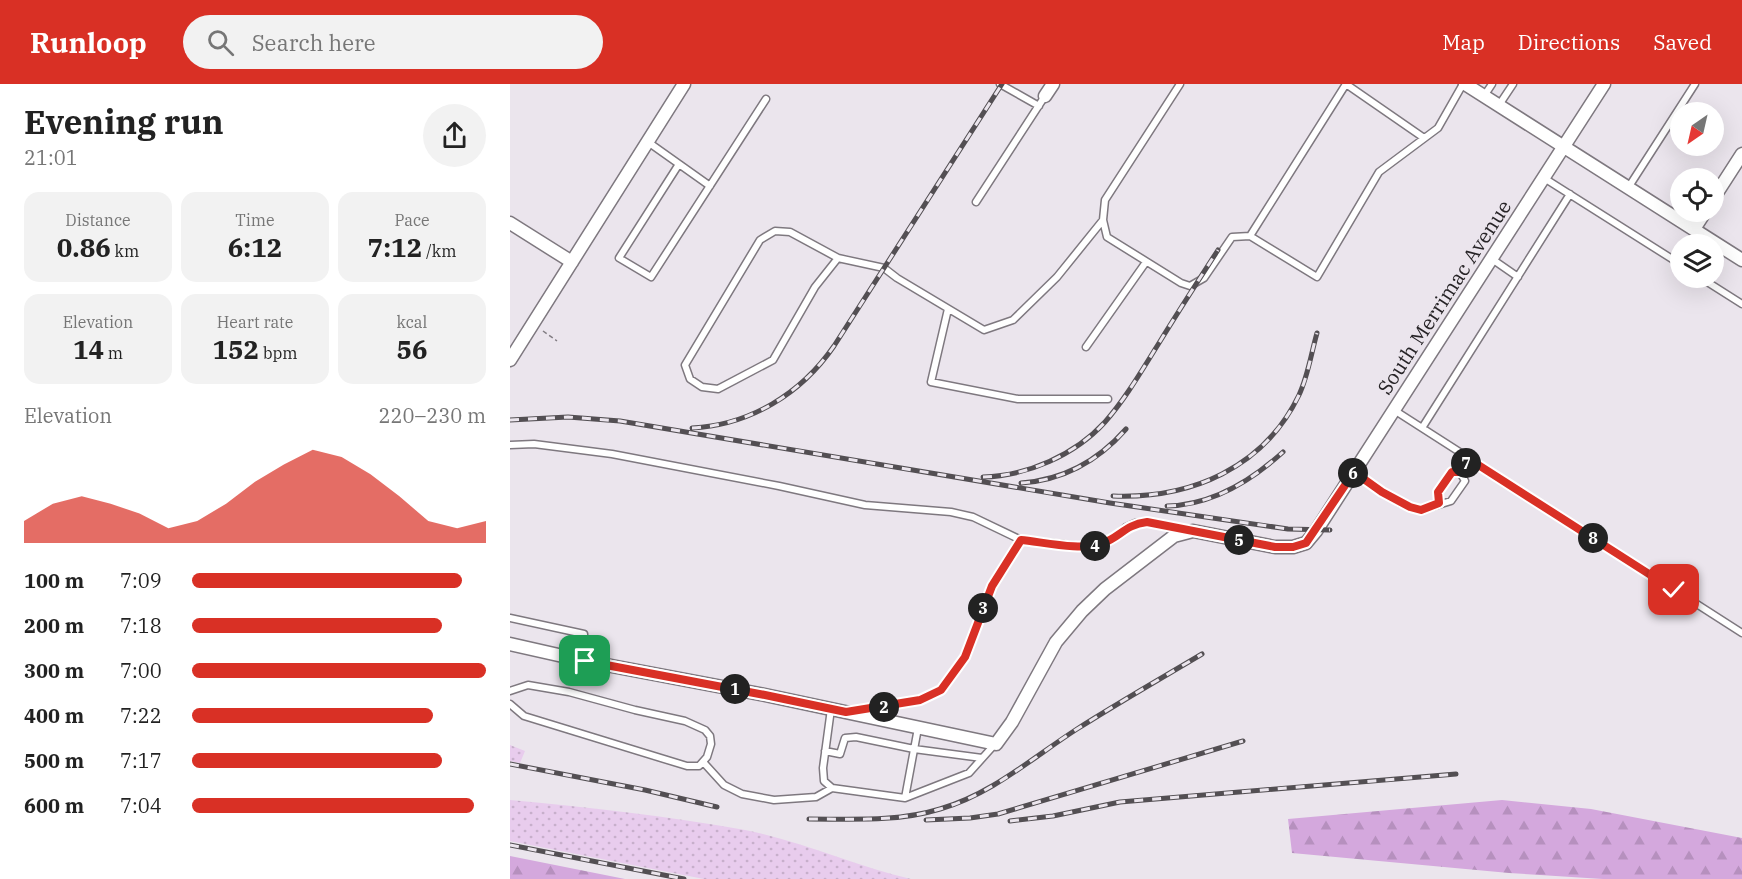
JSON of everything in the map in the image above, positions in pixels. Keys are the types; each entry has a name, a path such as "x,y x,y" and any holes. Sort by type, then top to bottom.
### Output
{"street":[{"path":"510,360 684,84"},
{"path":"1042,101 1053,84"},
{"path":"1464,84 1742,260"},
{"name":"South Merrimac Avenue","path":"1193,531 1275,547 1293,547 1306,543 1492,260 1604,84"},
{"path":"1724,182 1742,154"},
{"path":"1694,229 1699,222"},
{"path":"510,223 572,262"},
{"path":"510,644 996,744 1012,722 1056,642 1082,611 1105,589 1174,536 1193,531"}],"lane":[{"path":"976,202 1042,101 1000,84"},
{"path":"1180,84 1105,200 1103,220 1107,237 1181,283 1190,286 1204,278 1232,237 1250,236 1317,277 1379,172 1438,128 1464,84"},
{"path":"1250,236 1346,84 1424,138"},
{"path":"1484,96 1491,84"},
{"path":"1499,106 1513,84"},
{"path":"1628,188 1695,84"},
{"path":"679,164 619,258 651,277 765,99"},
{"path":"647,141 710,186"},
{"path":"1544,178 1670,258"},
{"path":"1422,428 1570,194"},
{"path":"838,258 815,287 773,360 718,389 702,387 690,379 686,364 760,240 775,231 790,232 838,258 884,268 984,330 1012,320 1057,277 1103,220"},
{"path":"1492,260 1518,277"},
{"path":"1086,347 1146,262"},
{"path":"1717,288 1742,304"},
{"path":"948,309 931,382 1018,399 1108,399"},
{"path":"1394,410 1742,633"},
{"path":"510,445 534,444 612,454 865,505 951,512 973,517 1021,540 1090,547 1113,539 1126,527 1135,523 1147,522 1193,531"},
{"path":"1460,472 1469,459"},
{"path":"1354,472 1382,492 1410,507 1421,510 1451,501 1465,481 1460,472"},
{"path":"1439,503 1438,492 1452,472 1460,472"},
{"path":"846,712 920,700 941,690 965,657 992,586 1021,540"},
{"path":"510,618 584,634 585,661"},
{"path":"510,691 528,685 569,692 685,721 705,730 710,736 711,744 704,762 699,766 670,763 524,716 510,704"},
{"path":"831,709 823,768 824,781 832,788 905,798 969,773 996,744"},
{"path":"905,798 918,728"},
{"path":"825,751 840,754 844,738 856,737 982,758"},
{"path":"704,762 724,785 742,794 774,800 816,797 832,788"}],"path":[{"path":"539,329 556,341"}],"shaded area":[{"path":"510,745 525,751 520,763 510,761"},
{"path":"510,800 628,812 745,830 787,840 911,879 704,879 510,841"}],"green space":[{"path":"1502,800 1591,809 1742,838 1742,879 1603,879 1509,873 1292,853 1288,819"},
{"path":"510,856 625,879 510,879"}],"railway":[{"path":"692,428 734,421 772,404 806,379 821,363 1002,84"},
{"path":"983,477 1016,473 1049,462 1065,454 1093,434 1127,394 1218,250"},
{"path":"1113,496 1142,496 1197,485 1245,460 1266,442 1284,420 1299,395 1317,333"},
{"path":"510,420 568,417 620,421 1110,503 1288,529 1330,530"},
{"path":"1021,483 1052,478 1079,467 1104,451 1126,429"},
{"path":"1167,506 1200,501 1230,490 1258,473 1283,452"},
{"path":"809,819 891,818 924,813 959,802 994,785 1123,700 1202,654"},
{"path":"926,820 998,814 1243,741"},
{"path":"510,764 645,790 717,807"},
{"path":"1010,821 1053,816 1120,802 1456,774"},
{"path":"510,845 684,879"}],"route":[{"path":"585,661 846,712 920,700 941,690 965,657 992,586 1021,540 1090,547 1113,539 1126,527 1135,523 1147,522 1275,547 1293,547 1306,543 1316,531 1354,472 1400,503 1421,510 1439,503 1438,492 1452,472 1460,472 1469,459 1674,590"}]}
